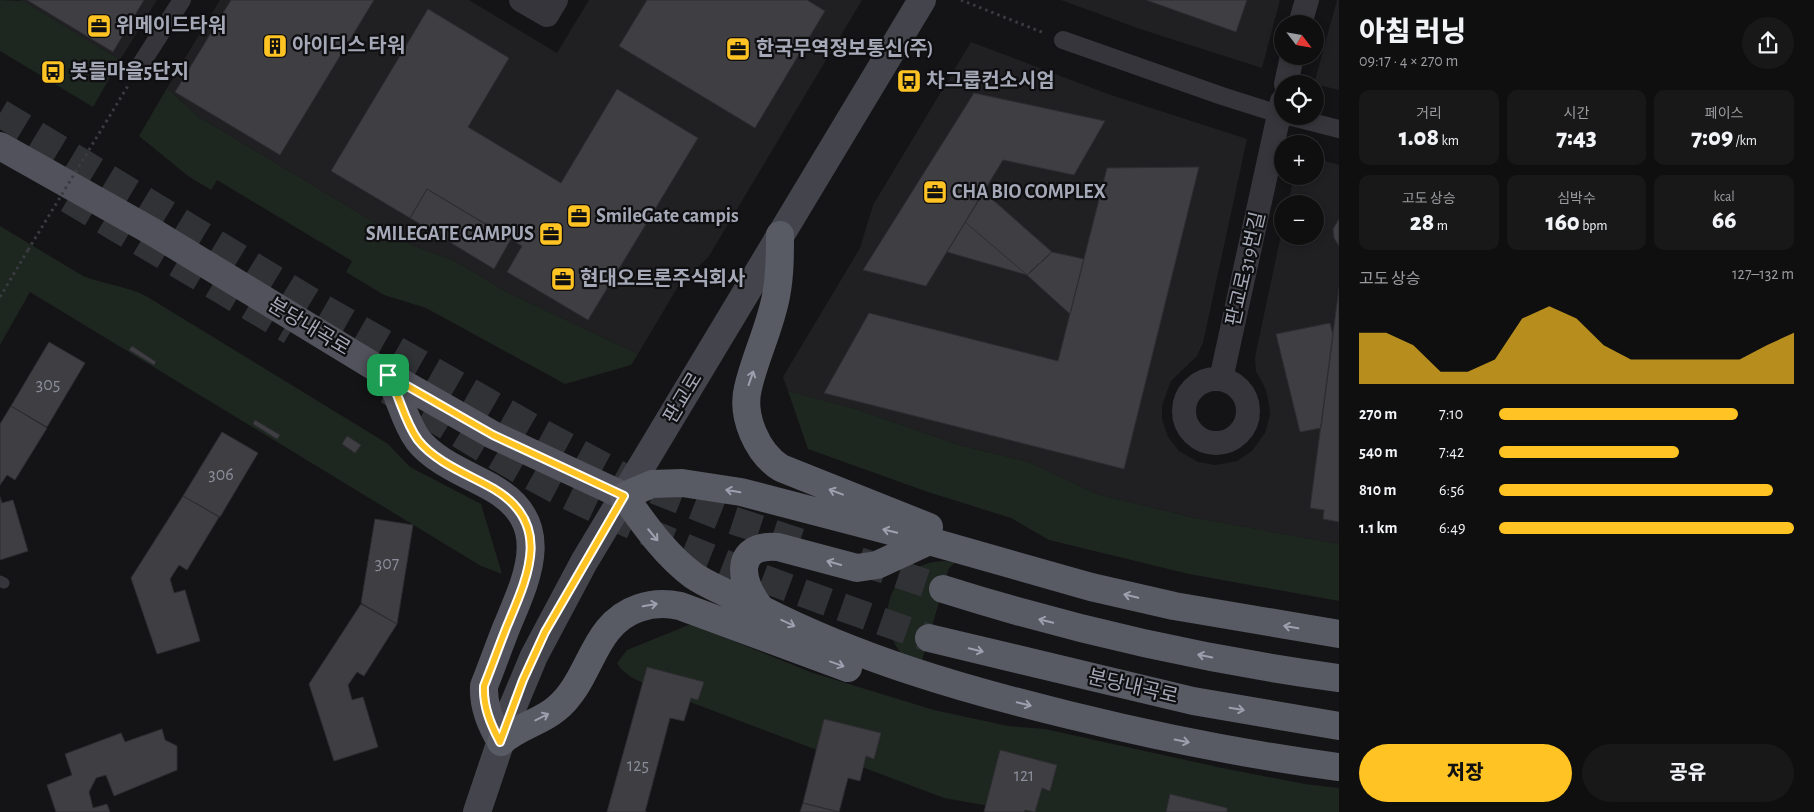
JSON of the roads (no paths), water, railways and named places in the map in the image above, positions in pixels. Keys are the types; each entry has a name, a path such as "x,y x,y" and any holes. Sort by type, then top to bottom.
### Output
{"highway":[{"path":"780,235 776,295 747,389 750,420 762,451 767,458 781,468 930,528 979,544 1009,564"},
{"path":"1339,634 1174,606 741,492 682,483 652,484 624,496 657,540 694,576 819,637 872,658 936,681 1175,740 1339,768"},
{"path":"762,610 748,593 744,577 745,565 755,550 770,546 778,547 857,568 877,565 929,541"},
{"path":"943,589 1038,619 1093,632 1241,664 1339,678"},
{"path":"500,742 514,731 556,709 564,701 580,679 597,645 614,622 634,610 658,604 674,604 689,609 891,684 945,700 993,696"},
{"name":"분당내곡로","path":"929,638 1192,701 1339,726"}],"main road":[{"name":"판교로","path":"477,812 523,680 545,632 624,496 922,0"},
{"name":"분당내곡로","path":"0,146 153,232 388,375 501,439 624,496"},
{"path":"388,375 403,412 419,441 437,457 511,499 520,509 527,524 530,542 525,585 484,686 484,700 491,724 500,742"}],"street":[{"path":"139,67 182,0"},
{"path":"521,0 552,8"},
{"path":"1303,15 1307,0"},
{"path":"1063,40 1274,109"},
{"path":"1324,124 1339,129"},
{"name":"판교로319번길","path":"1221,379 1280,125"}],"tunnel":[{"path":"0,113 317,305 625,478 723,517 808,545"},
{"path":"68,199 291,331"},
{"path":"388,390 507,463 581,502 709,558 929,638"},
{"path":"859,561 943,589"}],"place":[{"name":"위메이드타워","path":"99,26"},
{"name":"아이디스 타워","path":"275,46"},
{"name":"한국무역정보통신(주)","path":"738,49"},
{"name":"봇들마을5단지","path":"53,72"},
{"name":"차그룹컨소시엄","path":"909,81"},
{"name":"CHA BIO COMPLEX","path":"935,192"},
{"name":"SmileGate campis","path":"579,216"},
{"name":"SMILEGATE CAMPUS","path":"551,234"},
{"name":"현대오트론주식회사","path":"563,279"}]}
